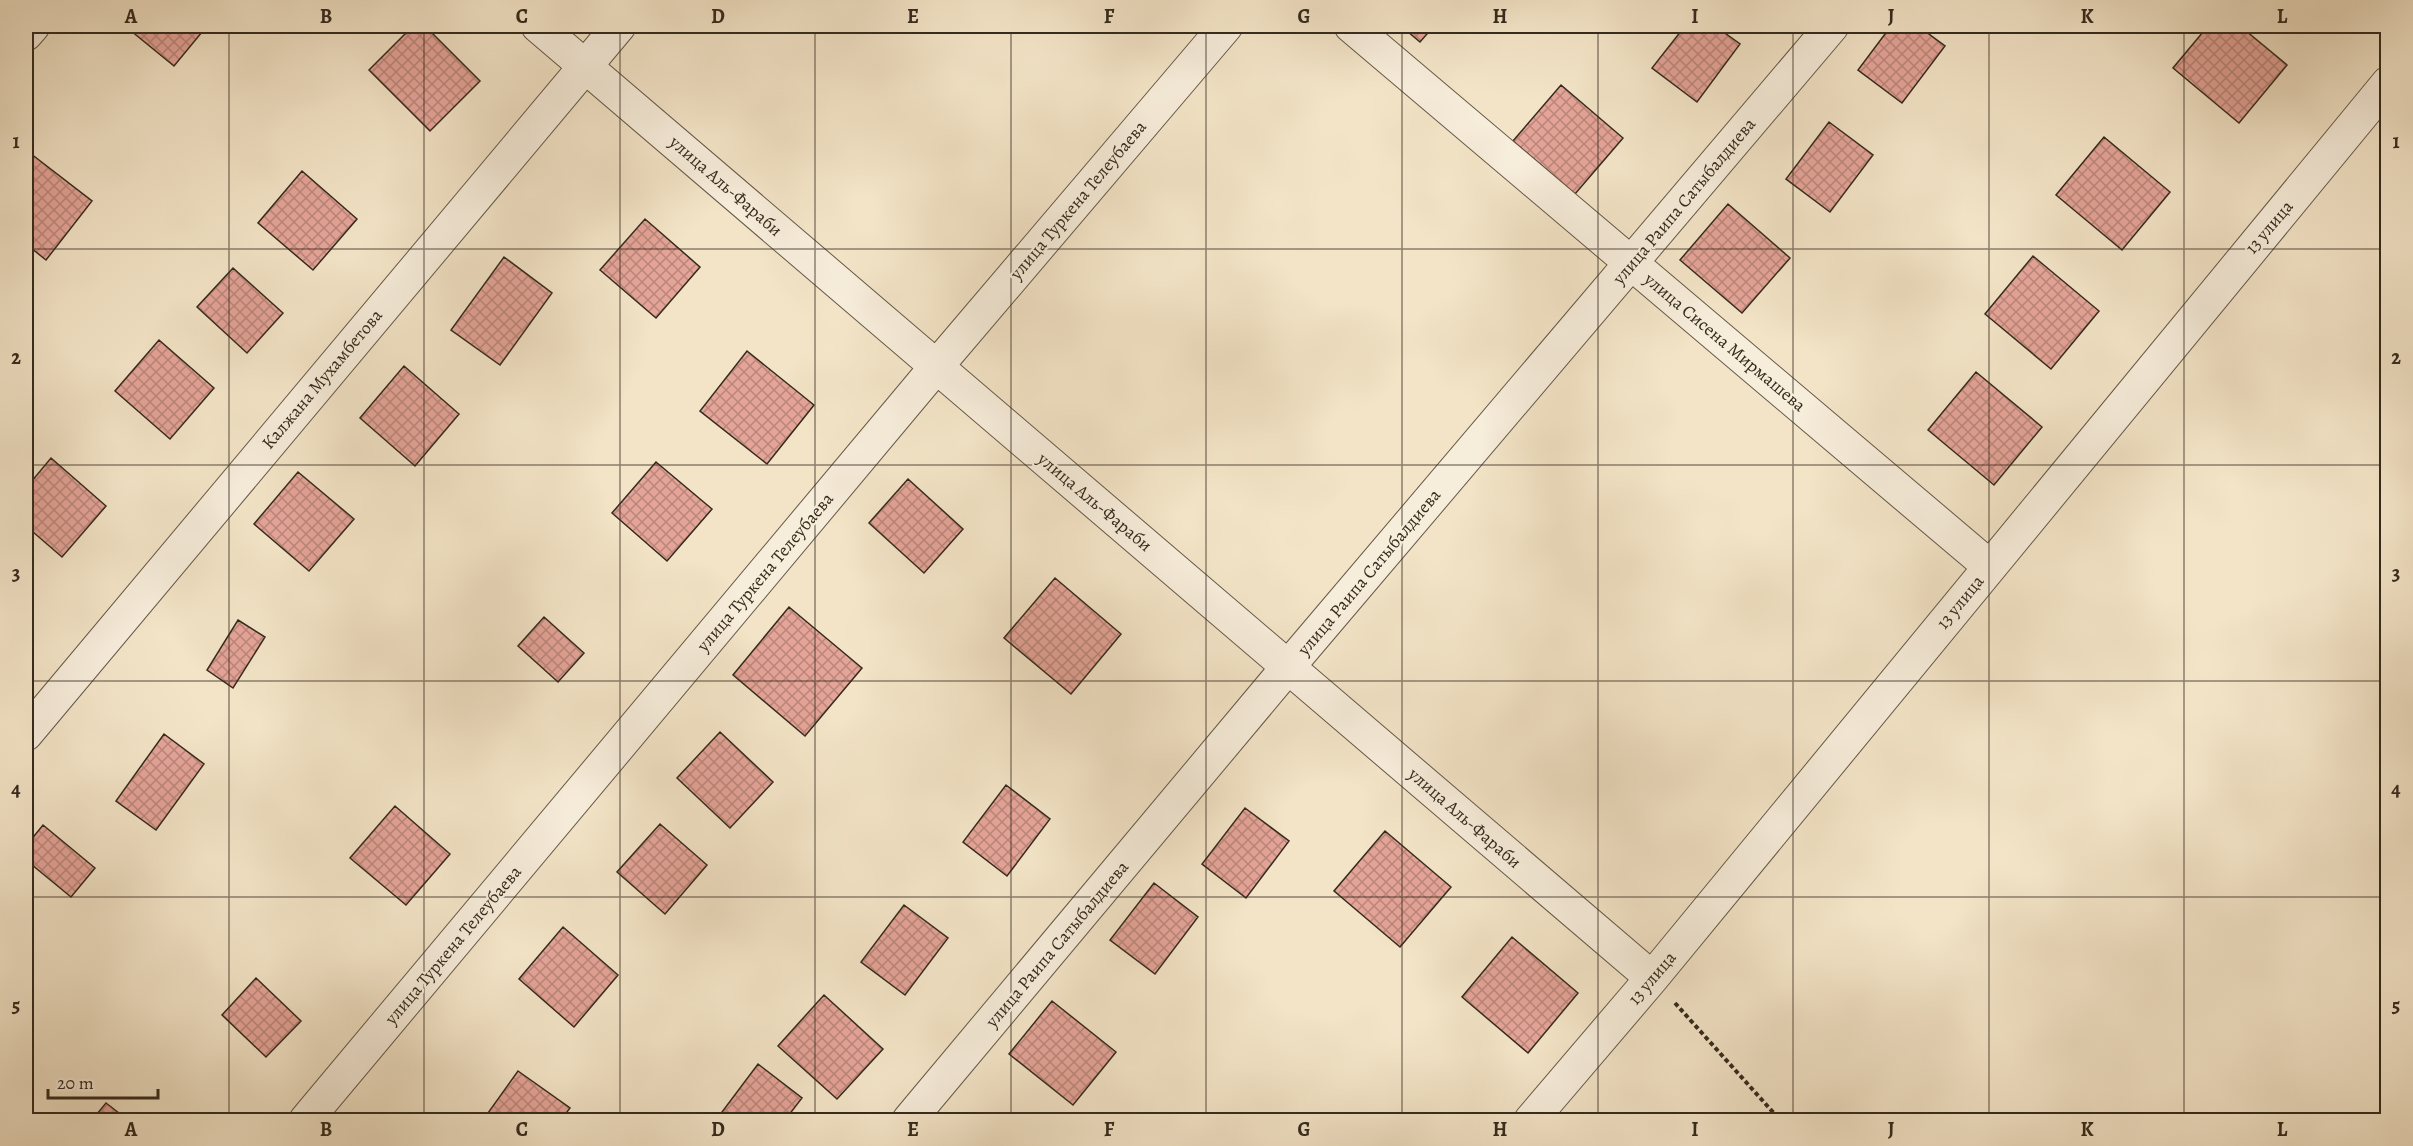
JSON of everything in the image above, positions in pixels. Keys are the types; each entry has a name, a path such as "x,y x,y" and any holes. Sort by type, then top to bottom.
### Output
{"street":[{"path":"26,34 33,26"},
{"name":"улица Аль-Фараби","path":"538,26 1652,978"},
{"name":"Калжана Мухамбетова","path":"26,734 619,26"},
{"name":"улица Туркена Телеубаева","path":"306,1120 936,366 1226,26"},
{"name":"улица Сисена Мирмашева","path":"1351,26 1989,566"},
{"name":"улица Раипа Сатыбалдиева","path":"909,1120 1288,667 1832,26"},
{"name":"13 улица","path":"1531,1120 1652,978 2388,83"}],"path":[{"path":"1652,978 1780,1120"}],"building":[{"path":"125,26 207,26 174,66"},
{"path":"413,26 425,26 480,81 430,131 369,70"},
{"path":"1401,26 1434,26 1420,42"},
{"path":"1685,26 1715,26 1740,44 1697,102 1652,68"},
{"path":"1891,26 1918,26 1945,46 1902,103 1858,70"},
{"path":"2208,26 2240,26 2287,65 2239,123 2173,68"},
{"path":"1561,85 1623,138 1575,194 1513,141"},
{"path":"1829,122 1873,155 1830,212 1786,179"},
{"path":"2104,137 2170,192 2122,250 2056,195"},
{"path":"26,150 92,201 46,260 26,244"},
{"path":"302,171 357,219 313,270 258,223"},
{"path":"1728,204 1790,258 1742,313 1680,260"},
{"path":"645,219 700,267 656,318 600,270"},
{"path":"2033,256 2099,311 2051,369 1985,314"},
{"path":"504,257 552,293 500,365 451,330"},
{"path":"233,268 283,313 247,353 197,307"},
{"path":"159,340 214,388 170,439 115,391"},
{"path":"747,351 814,405 767,464 700,411"},
{"path":"404,366 459,414 415,466 360,418"},
{"path":"1976,372 2042,427 1994,485 1928,430"},
{"path":"51,458 106,506 62,557 26,526 26,488"},
{"path":"656,462 712,509 667,561 612,513"},
{"path":"298,472 354,519 309,571 254,524"},
{"path":"908,479 963,529 924,573 869,523"},
{"path":"1055,578 1121,634 1071,694 1004,638"},
{"path":"789,607 862,668 805,736 733,675"},
{"path":"544,617 584,653 558,682 518,646"},
{"path":"238,620 265,637 233,688 207,670"},
{"path":"720,732 773,782 730,828 677,778"},
{"path":"164,734 204,764 156,830 116,801"},
{"path":"1006,785 1050,819 1007,876 963,842"},
{"path":"395,806 450,854 406,905 350,858"},
{"path":"1245,808 1289,841 1246,898 1202,864"},
{"path":"660,824 707,865 665,914 617,872"},
{"path":"43,825 95,868 71,897 26,860 26,846"},
{"path":"1385,831 1451,887 1400,947 1334,891"},
{"path":"1154,883 1198,917 1155,974 1110,940"},
{"path":"904,905 948,938 905,995 861,962"},
{"path":"563,927 618,975 574,1027 519,979"},
{"path":"1512,937 1578,993 1528,1053 1462,997"},
{"path":"256,978 301,1021 266,1057 222,1015"},
{"path":"824,995 883,1049 837,1099 778,1046"},
{"path":"1052,1001 1116,1052 1073,1105 1009,1054"},
{"path":"758,1064 802,1098 785,1120 716,1120"},
{"path":"518,1071 570,1108 561,1120 483,1120"},
{"path":"106,1103 128,1120 92,1120"}]}
